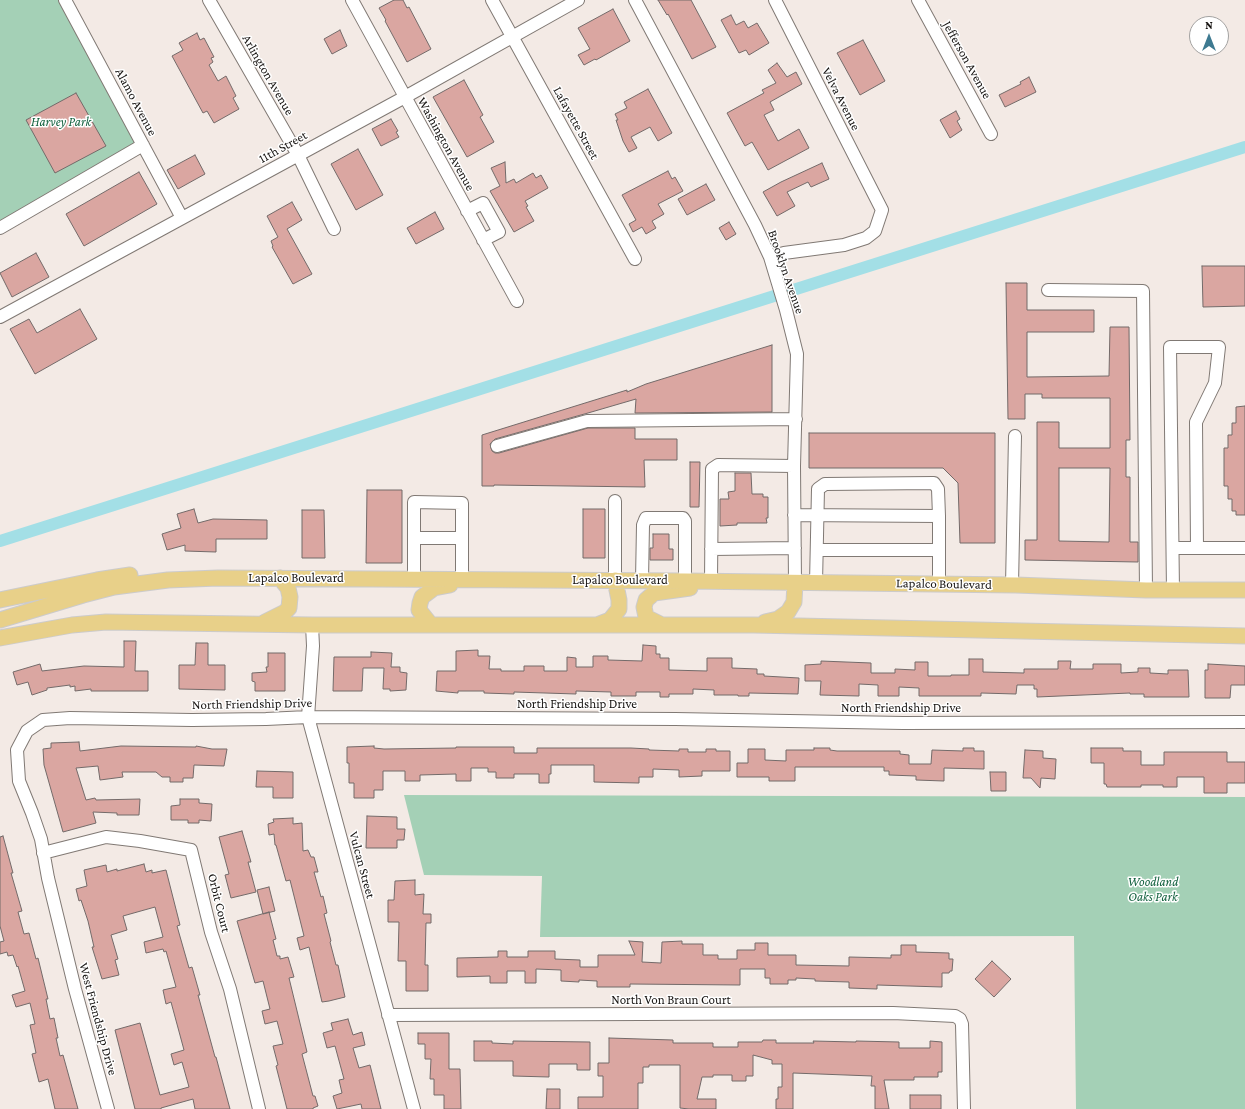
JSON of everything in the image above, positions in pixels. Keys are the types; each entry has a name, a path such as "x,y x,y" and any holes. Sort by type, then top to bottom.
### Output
{"main road":[{"path":"0,600 97,580 135,574 193,572 218,578"},
{"name":"Lapalco Boulevard","path":"0,620 114,587 168,580 218,578 642,580 1012,585 1173,591 1245,590"},
{"path":"262,623 285,612 289,608 290,597 288,588 280,578"},
{"path":"431,625 419,610 422,597 427,592 434,588 491,579"},
{"path":"596,625 610,620 618,609 619,600 615,580"},
{"path":"662,625 650,620 646,617 644,612 646,600 654,593 688,588 720,587 747,582"},
{"path":"754,625 778,619 788,612 794,602 795,583"},
{"path":"0,638 72,625 106,622 262,623 312,625 754,625 1245,636"}],"street":[{"name":"Alamo Avenue","path":"65,0 182,218"},
{"name":"Arlington Avenue","path":"209,0 298,155 334,229"},
{"name":"Washington Avenue","path":"352,0 516,302"},
{"name":"Lafayette Street","path":"492,0 635,259"},
{"name":"11th Street","path":"0,317 404,97 578,0"},
{"name":"Brooklyn Avenue","path":"635,0 755,225 770,257 786,310 797,354 794,466 795,583"},
{"name":"Velva Avenue","path":"770,257 784,253 844,245 866,238 875,231 882,210 775,0"},
{"name":"Jefferson Avenue","path":"918,0 991,134"},
{"path":"0,228 143,146"},
{"path":"467,211 483,203 499,232 483,240"},
{"path":"1048,290 1143,291 1146,590"},
{"path":"1173,591 1170,348 1219,347 1215,382 1196,422 1197,548"},
{"path":"497,446 586,421 796,419"},
{"path":"1012,585 1015,436"},
{"path":"711,581 712,469 718,465 794,466"},
{"path":"816,583 818,488 825,484 934,483 938,488 939,584"},
{"path":"615,501 615,580"},
{"path":"414,579 414,502 421,502 462,503 462,579"},
{"path":"794,515 939,516"},
{"path":"642,580 643,524 646,518 683,518 685,521 685,581"},
{"path":"414,538 462,538"},
{"path":"711,549 795,548"},
{"path":"1173,548 1245,548"},
{"path":"816,550 939,550"},
{"name":"Vulcan Street","path":"312,625 313,646 308,717 414,1109"},
{"name":"North Friendship Drive","path":"43,853 41,839 32,812 18,780 17,750 27,731 43,720 70,718 192,720 308,717 675,719 903,723 1245,722"},
{"name":"Orbit Court","path":"43,853 106,837 191,850 211,932 230,989 259,1109"},
{"name":"West Friendship Drive","path":"43,853 75,989 108,1109"},
{"name":"North Von Braun Court","path":"388,1014 893,1013 955,1016 960,1019 962,1024 964,1109"}],"green space":[{"name":"Harvey Park","path":"0,0 65,0 143,145 0,228"},
{"name":"Woodland Oaks Park","path":"404,795 1245,797 1245,1109 1076,1109 1074,936 540,937 542,876 424,875"}],"building":[{"path":"394,0 403,0 407,8 409,7 431,49 407,62 379,8"},
{"path":"658,0 691,0 716,47 692,59 668,14 667,15"},
{"path":"613,9 630,41 584,65 578,55 590,49 578,28"},
{"path":"731,15 736,25 744,21 748,28 757,23 769,43 749,55 746,50 739,53 721,20"},
{"path":"340,30 347,46 332,54 324,39"},
{"path":"197,33 200,40 204,38 214,57 211,58 213,62 209,65 218,81 226,76 236,96 233,98 239,109 214,123 207,111 203,113 172,56 183,50 179,43"},
{"path":"863,40 885,81 860,95 837,53"},
{"path":"777,63 787,77 796,72 802,84 770,102 774,110 764,115 778,141 799,129 809,148 768,170 752,142 745,146 727,113 764,93 762,90 776,83 768,70"},
{"path":"1029,77 1036,92 1005,107 999,95 1021,84 1020,82"},
{"path":"464,80 483,115 480,117 494,142 467,157 433,97"},
{"path":"648,89 672,133 658,141 650,127 631,137 637,148 629,152 623,141 615,114 627,108 624,102"},
{"path":"76,93 106,146 55,173 26,120"},
{"path":"956,111 960,119 957,121 962,130 950,138 940,120"},
{"path":"391,119 398,131 396,132 399,137 381,146 372,129"},
{"path":"358,149 383,195 356,210 331,164"},
{"path":"195,155 205,174 178,189 167,170"},
{"path":"505,162 506,183 514,179 516,183 533,173 536,178 541,175 548,188 525,201 528,206 526,207 534,221 514,232 490,191 500,186 491,168"},
{"path":"822,163 829,179 811,187 808,182 787,192 795,206 777,216 763,192"},
{"path":"668,171 672,179 675,177 683,191 658,204 664,214 652,221 656,228 646,234 642,227 633,232 629,224 636,220 622,195"},
{"path":"139,172 157,204 84,246 66,214"},
{"path":"706,184 715,200 687,215 678,199"},
{"path":"292,202 302,220 287,229 312,274 293,284 272,247 271,241 278,237 267,216"},
{"path":"435,212 444,229 416,244 407,228"},
{"path":"729,222 736,234 726,240 719,228"},
{"path":"36,253 49,277 12,297 0,273"},
{"path":"1202,266 1245,266 1245,306 1203,307"},
{"path":"1006,283 1027,283 1027,310 1094,310 1094,332 1027,332 1027,377 1109,376 1110,327 1129,327 1130,440 1126,440 1126,477 1130,477 1130,542 1138,542 1138,562 1025,560 1025,540 1037,540 1037,422 1059,422 1059,448 1110,448 1110,398 1042,398 1042,394 1025,394 1025,419 1008,419","holes":["1059,468 1110,468 1109,542 1059,541"]},
{"path":"80,309 97,339 35,374 10,329 29,319 37,333"},
{"path":"772,345 772,412 635,413 636,399 495,439 490,444 492,451 499,453 588,428 635,428 635,439 677,439 677,460 644,460 645,487 482,486 482,435 627,390 627,392 646,384"},
{"path":"1245,406 1245,515 1236,515 1236,511 1232,511 1232,499 1228,499 1228,486 1224,486 1224,448 1228,448 1228,435 1232,435 1232,423 1236,423 1236,407"},
{"path":"809,433 995,433 995,543 960,543 958,483 943,468 809,468"},
{"path":"690,462 700,462 699,507 690,507"},
{"path":"735,473 751,473 752,494 763,494 763,497 768,497 767,523 737,523 737,525 720,526 720,499 729,499 728,492 735,491"},
{"path":"367,490 402,490 402,563 366,563"},
{"path":"194,509 198,523 213,519 267,520 267,539 216,539 216,552 185,551 185,545 167,550 162,534 181,528 177,514"},
{"path":"583,509 605,509 605,558 583,558"},
{"path":"302,510 324,510 325,558 302,558"},
{"path":"653,534 669,534 669,549 673,549 673,560 650,560 650,548 653,548"},
{"path":"124,641 136,641 135,671 148,671 148,691 91,691 91,689 75,691 75,686 70,687 70,685 47,688 47,690 32,695 28,682 17,685 13,672 40,664 42,671 84,666 124,667"},
{"path":"196,643 208,643 208,665 225,665 225,690 179,689 179,665 195,665"},
{"path":"643,645 656,646 656,654 660,654 660,658 669,658 669,670 707,671 707,658 732,658 732,668 757,669 757,674 764,674 764,676 799,678 798,694 749,693 749,696 714,695 714,690 693,689 693,694 669,694 669,697 660,697 660,692 636,692 636,696 611,696 611,692 576,691 576,694 514,692 514,694 484,693 484,691 458,691 458,693 436,691 437,671 456,671 456,651 478,650 478,656 490,656 489,669 501,669 501,671 524,671 524,666 544,666 544,671 567,671 567,657 576,658 576,667 593,667 593,656 608,656 608,660 642,661"},
{"path":"371,652 392,653 391,667 400,667 400,672 407,673 406,690 390,691 390,689 383,689 384,668 363,668 362,691 333,691 334,657 371,657"},
{"path":"268,653 285,653 285,691 255,691 255,682 252,681 252,673 267,672 266,667 268,667"},
{"path":"969,659 983,659 983,672 1024,673 1024,669 1058,669 1058,661 1071,661 1070,669 1093,669 1093,664 1121,664 1121,673 1138,672 1138,668 1150,668 1150,673 1168,674 1168,670 1188,670 1189,697 1144,697 1144,694 1130,693 1037,697 1037,689 1034,689 1034,685 1017,685 1016,694 981,693 981,696 919,696 919,688 899,687 899,696 878,696 878,685 859,684 859,696 820,695 821,681 805,681 805,665 821,664 821,661 871,663 871,673 895,673 895,669 915,670 915,662 928,662 928,676 951,676 969,675"},
{"path":"1208,664 1245,666 1245,685 1231,685 1230,698 1205,698 1205,670 1208,670"},
{"path":"79,742 80,751 121,746 196,746 212,749 227,749 224,766 194,765 193,778 183,778 183,782 170,782 170,777 162,777 156,772 122,772 123,777 100,780 98,766 76,768 86,800 95,798 96,800 140,799 139,815 117,815 117,813 93,812 96,823 63,832 44,765 43,749 51,748 51,743"},
{"path":"374,746 374,748 384,749 514,747 514,753 537,753 537,748 631,748 679,751 679,749 688,749 688,752 706,752 706,749 716,749 716,751 730,751 730,771 702,771 702,776 679,777 679,770 653,769 653,777 639,777 639,783 594,782 594,765 551,765 549,783 539,783 539,774 514,774 514,778 496,778 496,772 488,772 488,768 471,768 471,781 456,781 456,774 420,775 420,781 405,781 405,771 383,771 383,790 374,790 374,798 354,798 354,783 349,783 347,747"},
{"path":"814,748 830,748 830,750 837,751 900,751 900,754 909,755 909,764 931,764 932,750 963,751 963,748 974,748 974,751 984,751 984,769 944,768 944,781 916,780 916,776 889,775 889,771 884,771 884,767 795,767 795,781 769,781 769,777 737,777 737,763 748,763 748,749 765,749 765,760 786,761 786,750 814,750"},
{"path":"1091,748 1123,748 1123,751 1141,751 1141,765 1164,765 1164,752 1227,752 1227,762 1245,762 1245,783 1227,783 1227,793 1204,793 1204,777 1177,777 1177,787 1163,787 1163,785 1141,785 1141,787 1107,787 1106,784 1104,784 1104,763 1091,763"},
{"path":"1025,750 1043,751 1043,758 1056,759 1055,779 1041,778 1040,788 1031,778 1023,778"},
{"path":"257,771 293,772 293,798 273,798 273,787 256,787"},
{"path":"990,772 1006,772 1006,791 991,791"},
{"path":"180,799 199,799 199,803 212,804 211,821 199,820 199,823 188,823 188,820 171,820 171,806 180,805"},
{"path":"367,816 397,817 397,829 405,829 404,840 397,840 397,848 366,848"},
{"path":"293,818 293,824 302,823 303,851 308,850 311,857 314,857 318,872 314,872 321,897 323,896 327,913 324,914 330,942 336,965 338,965 345,997 329,1001 322,1002 309,947 300,950 297,938 304,936 290,880 286,881 275,845 274,834 269,835 268,824 274,822 273,819"},
{"path":"242,831 251,862 248,862 256,892 231,898 225,875 229,874 219,837"},
{"path":"3,836 13,873 11,873 22,911 18,912 24,934 29,933 36,959 38,958 48,999 46,999 50,1019 54,1018 60,1056 63,1055 78,1109 55,1109 48,1079 39,1082 32,1054 36,1053 30,1025 35,1024 30,1003 16,1007 12,995 25,991 18,966 17,967 13,955 8,956 7,952 0,954 0,942 4,941 0,926 0,837"},
{"path":"144,864 146,872 152,870 152,873 166,870 180,925 177,926 189,968 192,967 200,995 198,995 230,1109 195,1109 193,1099 161,1109 135,1109 115,1030 140,1023 160,1095 189,1087 182,1062 174,1065 171,1054 184,1050 171,1002 166,1004 163,990 176,987 166,951 164,952 163,949 146,953 144,942 163,937 155,907 123,916 127,930 111,935 118,959 115,960 119,975 102,979 92,947 94,947 88,921 81,900 79,901 76,889 87,886 84,870 106,865 107,872 117,869 117,871"},
{"path":"415,880 415,895 424,894 423,914 431,914 431,923 426,923 425,965 428,965 428,991 406,991 406,961 398,961 399,922 388,922 388,900 394,900 395,881"},
{"path":"269,887 275,911 263,914 257,890"},
{"path":"269,912 276,939 273,940 277,956 280,956 280,959 288,957 294,977 289,978 307,1052 302,1054 313,1096 315,1096 318,1106 313,1109 287,1109 276,1066 278,1065 273,1046 283,1044 277,1021 265,1024 262,1011 270,1009 263,981 255,983 237,921"},
{"path":"629,941 643,942 642,962 661,963 662,942 682,941 682,944 703,944 703,955 718,955 718,959 737,959 737,950 755,950 755,943 768,943 768,955 796,955 796,965 849,966 849,957 891,958 891,955 901,955 901,945 916,945 916,952 949,953 949,959 953,959 952,971 949,973 942,973 942,987 877,985 877,989 849,988 849,982 815,981 815,979 796,978 796,980 788,980 788,984 770,984 770,978 765,978 765,969 740,969 740,985 630,984 630,987 597,987 597,981 561,981 561,970 536,969 536,983 525,983 525,971 507,971 507,983 490,983 490,976 457,977 457,958 498,957 498,951 507,951 507,957 528,957 528,951 555,951 555,959 580,960 580,967 598,967 598,955 635,955"},
{"path":"992,961 1011,979 994,997 975,979"},
{"path":"348,1019 353,1035 362,1032 365,1045 353,1048 359,1068 370,1065 381,1109 362,1109 361,1104 337,1109 333,1096 342,1093 339,1080 344,1079 335,1046 327,1048 323,1033 333,1030 331,1023"},
{"path":"418,1033 449,1033 449,1069 460,1069 461,1109 444,1109 444,1095 434,1095 434,1079 430,1079 431,1059 425,1059 425,1044 418,1044"},
{"path":"609,1038 673,1040 673,1043 713,1043 713,1047 738,1047 738,1042 762,1042 763,1040 776,1040 776,1043 814,1043 813,1041 899,1042 899,1048 930,1048 930,1041 942,1042 942,1072 938,1072 938,1077 914,1077 914,1080 884,1080 889,1109 875,1109 875,1086 871,1086 872,1076 793,1073 793,1109 776,1109 778,1087 782,1087 782,1064 772,1064 772,1060 753,1055 753,1076 746,1076 746,1081 732,1081 732,1075 713,1075 713,1077 702,1077 697,1099 716,1099 716,1109 689,1109 680,1108 680,1065 649,1065 649,1067 643,1067 643,1083 638,1083 638,1109 578,1109 578,1097 603,1097 603,1076 598,1076 598,1063 609,1063"},
{"path":"474,1041 492,1041 492,1043 513,1044 513,1041 590,1042 590,1070 577,1070 577,1064 549,1064 549,1077 513,1076 513,1061 474,1061"},
{"path":"547,1089 560,1089 560,1109 546,1109"},
{"path":"910,1095 941,1095 941,1109 910,1109"}],"waterway":[{"path":"0,541 1245,147"}]}
